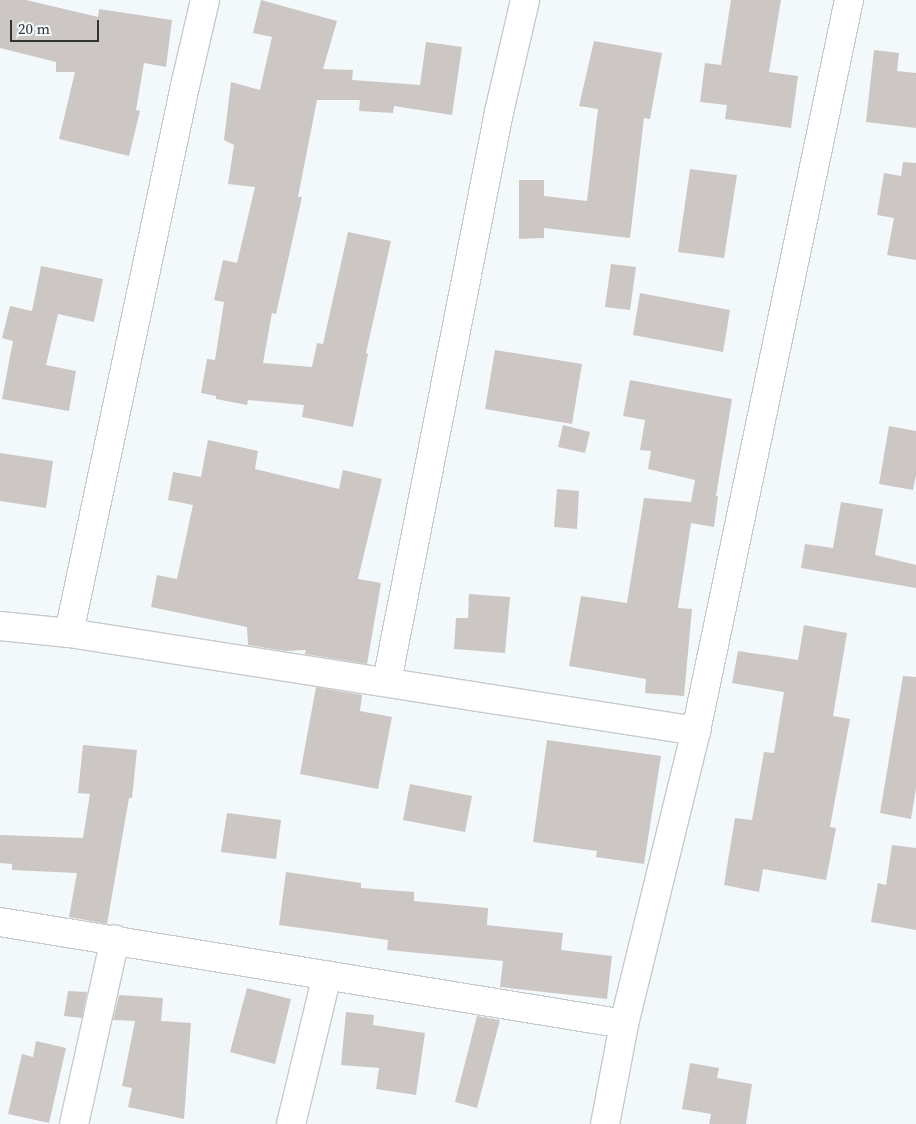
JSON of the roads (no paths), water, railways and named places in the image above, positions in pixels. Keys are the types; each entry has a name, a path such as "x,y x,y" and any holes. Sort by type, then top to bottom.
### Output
{"street":[{"path":"69,633 205,0"},
{"path":"387,682 499,112 525,0"},
{"path":"605,1124 624,1024 696,731 849,0"},
{"path":"0,626 69,633 696,731"},
{"path":"0,922 115,939 624,1024"},
{"path":"74,1124 115,939"},
{"path":"291,1124 328,975"}]}
